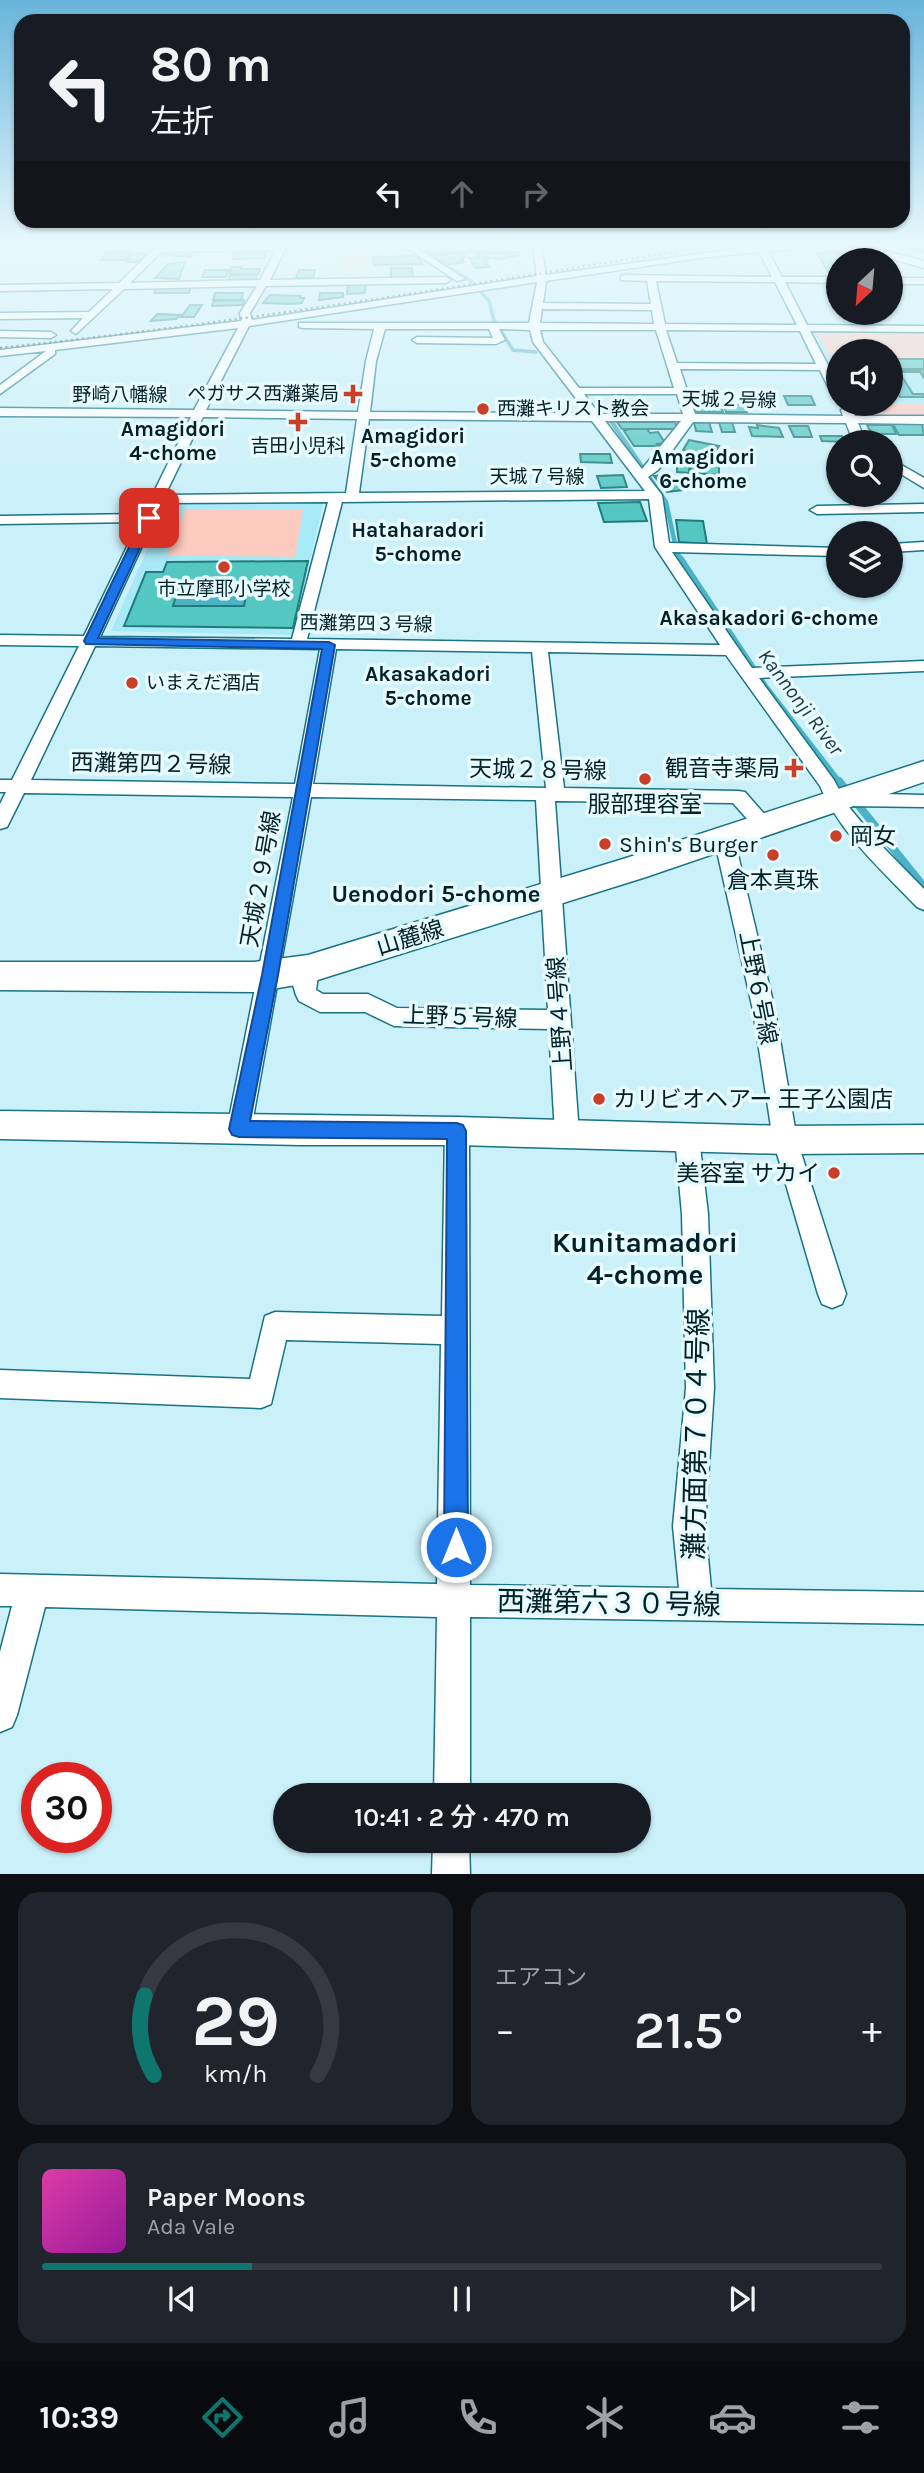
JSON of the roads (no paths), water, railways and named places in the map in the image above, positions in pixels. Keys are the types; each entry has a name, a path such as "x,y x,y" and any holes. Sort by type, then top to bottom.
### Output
{"main road":[{"name":"山麓線","path":"0,976 254,977 308,969 724,838 924,771"}],"street":[{"path":"0,334 39,337 61,333"},
{"path":"0,353 141,333"},
{"path":"0,822 9,786 90,641 156,499 238,333"},
{"path":"352,497 371,361 378,333"},
{"path":"409,340 496,341 500,340 497,333"},
{"path":"536,333 538,342 655,495 670,548 731,650 828,784 842,799 852,825 924,902"},
{"path":"643,477 690,417 662,333"},
{"path":"807,333 826,373"},
{"path":"0,391 51,352"},
{"path":"673,366 823,368"},
{"path":"576,391 681,391"},
{"name":"野崎八幡線","path":"0,412 365,414"},
{"name":"天城２号線","path":"365,414 924,420"},
{"path":"849,416 854,430"},
{"path":"903,471 924,484"},
{"name":"天城７号線","path":"156,499 655,495"},
{"path":"298,645 336,497"},
{"path":"817,510 924,508"},
{"path":"0,520 149,518"},
{"path":"903,547 924,546"},
{"path":"670,548 826,552"},
{"name":"西灘第四３号線","path":"0,640 731,650"},
{"name":"天城２９号線","path":"239,1129 270,975 329,645"},
{"name":"上野４号線","path":"540,648 567,1134"},
{"path":"749,673 924,666"},
{"name":"西灘第四２号線","path":"9,786 301,792"},
{"name":"天城２８号線","path":"301,792 738,797 763,824"},
{"path":"842,799 924,801"},
{"name":"上野６号線","path":"724,838 764,1010 785,1140 832,1294"},
{"name":"上野５号線","path":"308,969 304,985 307,995 320,1003 368,1003 394,1017 560,1020"},
{"path":"0,1125 457,1131 785,1140 924,1139"},
{"path":"452,1783 457,1131"},
{"name":"灘方面第７０４号線","path":"687,1138 695,1214 700,1388 689,1526 697,1605"},
{"path":"0,1384 261,1394 275,1326 456,1330"},
{"name":"西灘第六３０号線","path":"0,1590 455,1601 924,1608"},
{"path":"0,1715 33,1590"},
{"path":"451,1853 451,1874"}],"waterway":[{"path":"503,333 513,350 536,352"},
{"name":"Kannonji River","path":"609,418 666,502 677,553 682,560"},
{"name":"Kannonji River","path":"681,559 765,686 840,783"},
{"name":"Kannonji River","path":"839,781 924,887"}],"railway":[{"path":"0,348 124,333"}],"place":[{"name":"ペガサス西灘薬局","path":"353,394"},
{"name":"西灘キリスト教会","path":"483,409"},
{"name":"吉田小児科","path":"298,422"},
{"name":"市立摩耶小学校","path":"224,567"},
{"name":"いまえだ酒店","path":"132,683"},
{"name":"観音寺薬局","path":"794,768"},
{"name":"服部理容室","path":"645,779"},
{"name":"岡女","path":"836,836"},
{"name":"Shin's Burger","path":"605,844"},
{"name":"倉本真珠","path":"773,855"},
{"name":"カリビオヘアー 王子公園店","path":"599,1099"},
{"name":"美容室 サカイ","path":"834,1173"}],"district":[{"name":"Amagidori 4-chome","path":"173,441"},
{"name":"Amagidori 5-chome","path":"413,448"},
{"name":"Amagidori 6-chome","path":"703,469"},
{"name":"Hataharadori 5-chome","path":"418,542"},
{"name":"Akasakadori 6-chome","path":"769,618"},
{"name":"Akasakadori 5-chome","path":"428,686"},
{"name":"Uenodori 5-chome","path":"436,894"},
{"name":"Kunitamadori 4-chome","path":"645,1258"}]}
